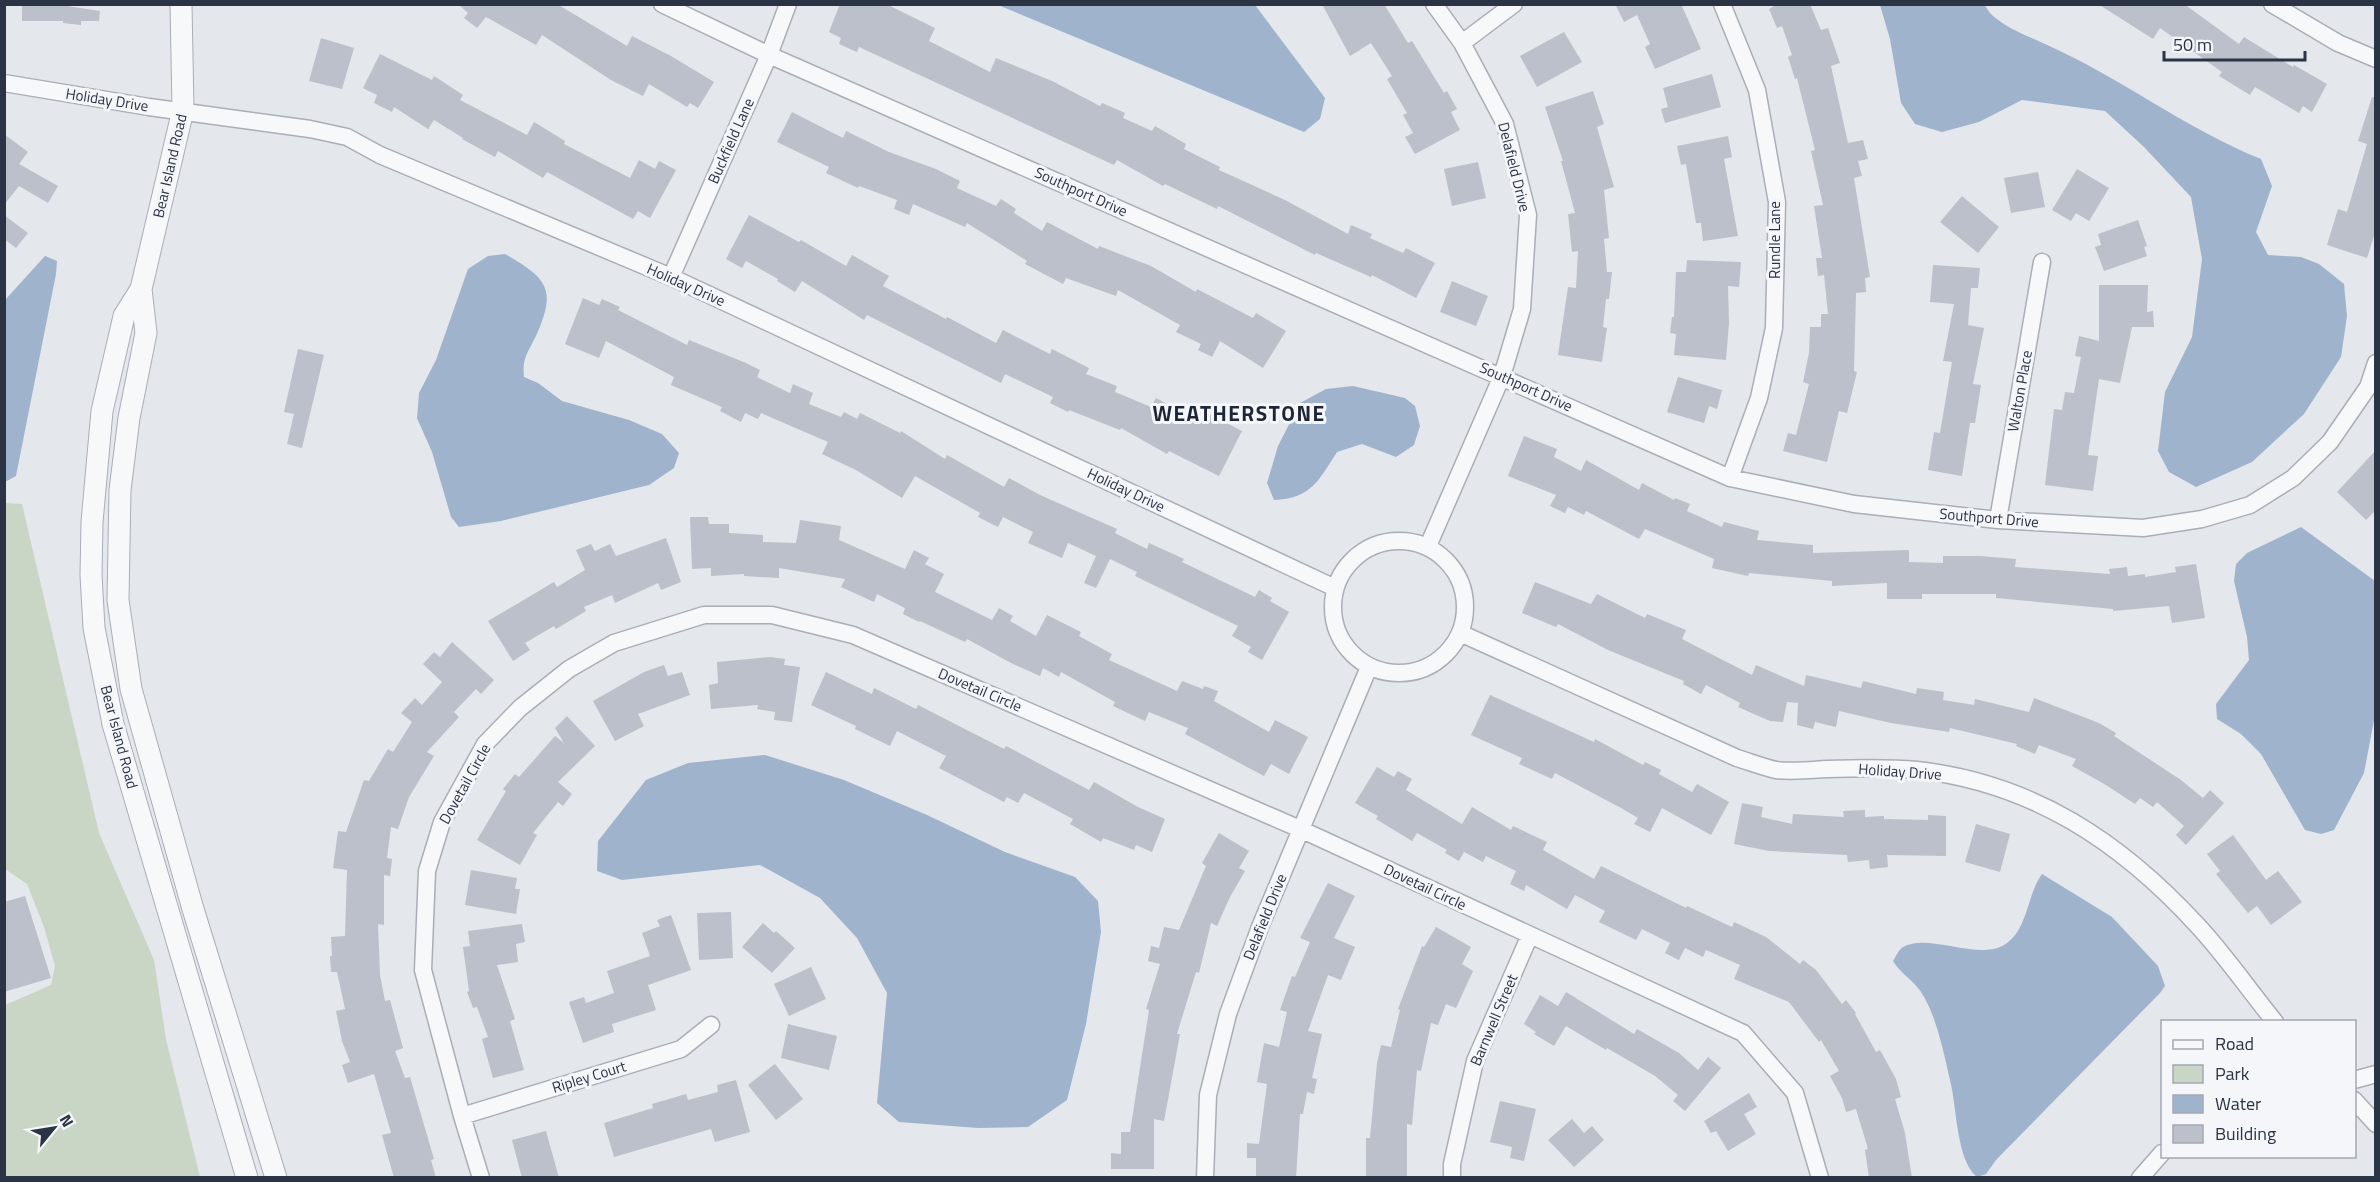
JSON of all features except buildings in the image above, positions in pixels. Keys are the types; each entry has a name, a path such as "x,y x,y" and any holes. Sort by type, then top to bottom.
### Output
{"street":[{"name":"Bear Island Road","path":"181,4 183,110 141,289 124,316 102,411 92,522 91,575 94,628 113,724 247,1178"},
{"name":"Southport Drive","path":"662,4 769,55 1730,478 1854,504 1998,520 2143,528 2202,519 2250,505 2293,478 2330,442 2368,387 2376,363"},
{"name":"Buckfield Lane","path":"671,277 769,55 788,4"},
{"name":"Delafield Drive","path":"1428,546 1502,376 1522,309 1528,215 1505,124 1462,43 1434,4"},
{"path":"1462,43 1514,4"},
{"name":"Rundle Lane","path":"1722,4 1757,90 1777,202 1774,328 1759,398 1730,478"},
{"path":"2272,4 2338,43 2376,59"},
{"name":"Holiday Drive","path":"4,83 149,107 310,129 347,137 380,156 671,277 1335,588"},
{"name":"Walton Place","path":"1998,520 2042,262"},
{"name":"Bear Island Road","path":"141,289 146,333 129,418 120,490 118,600 123,637 131,689 153,769 193,909 276,1178"},
{"path":"1401,540 1428,546 1446,561 1462,589 1465,612 1460,633 1444,656 1416,672 1394,674 1369,667 1350,653 1342,643 1332,612 1335,588 1352,559 1377,544 1401,540"},
{"name":"Dovetail Circle","path":"481,1178 423,970 427,871 442,822 485,744 520,708 569,669 614,643 704,615 772,615 853,635 1300,829 1743,1033 1795,1093 1820,1178"},
{"name":"Holiday Drive","path":"1460,633 1737,759 1777,770 1871,767 1918,770 1966,779 2015,794 2058,813 2104,840 2159,886 2199,927 2273,1020"},
{"name":"Delafield Drive","path":"1205,1178 1208,1095 1228,1014 1260,927 1369,667"},
{"name":"Barnwell Street","path":"1452,1178 1452,1164 1475,1061 1530,935"},
{"name":"Ripley Court","path":"462,1116 681,1049 711,1025"},
{"path":"2356,1080 2376,1074"},
{"path":"2356,1101 2376,1124"},
{"path":"2140,1178 2161,1155"}],"green space":[{"path":"5,503 22,504 99,833 154,960 166,1039 200,1177 5,1177 5,1005 51,985 55,966 44,927 27,884 5,869"}],"water":[{"path":"998,5 1255,5 1325,98 1320,119 1304,132"},
{"path":"1880,5 1985,5 1995,18 2011,28 2073,57 2206,133 2261,159 2272,186 2256,232 2268,255 2301,257 2319,264 2344,284 2347,316 2341,357 2304,414 2252,462 2196,487 2169,472 2158,451 2165,392 2192,337 2202,259 2191,197 2144,147 2105,111 2022,100 1979,122 1942,132 1915,124 1901,103 1890,39"},
{"path":"505,254 540,279 547,297 542,322 524,361 524,377 538,383 562,401 629,420 662,434 679,453 674,468 649,485 501,521 459,527 451,517 432,452 417,418 419,393 436,360 468,269 488,256"},
{"path":"45,256 57,261 56,274 16,476 5,482 5,300"},
{"path":"1353,386 1405,398 1415,406 1420,426 1414,445 1396,457 1362,444 1337,452 1313,486 1297,496 1274,500 1267,483 1278,446 1300,403 1326,389"},
{"path":"2301,527 2375,581 2375,715 2364,773 2334,830 2321,834 2305,830 2261,754 2241,734 2217,719 2216,704 2249,660 2247,637 2234,581 2236,564 2247,553"},
{"path":"765,755 844,780 927,815 1005,852 1075,877 1098,901 1101,932 1086,1024 1067,1100 1028,1127 978,1128 899,1122 877,1103 887,993 857,938 820,898 760,865 622,880 597,871 598,841 646,780 688,763"},
{"path":"2042,874 2112,917 2158,966 2165,986 1996,1160 1986,1174 1977,1177 1970,1169 1961,1146 1950,1080 1931,1011 1918,988 1893,961 1901,948 1914,943 1983,950 2007,943 2020,928 2033,891"}],"district":[{"name":"WEATHERSTONE","path":"1239,414"}]}
